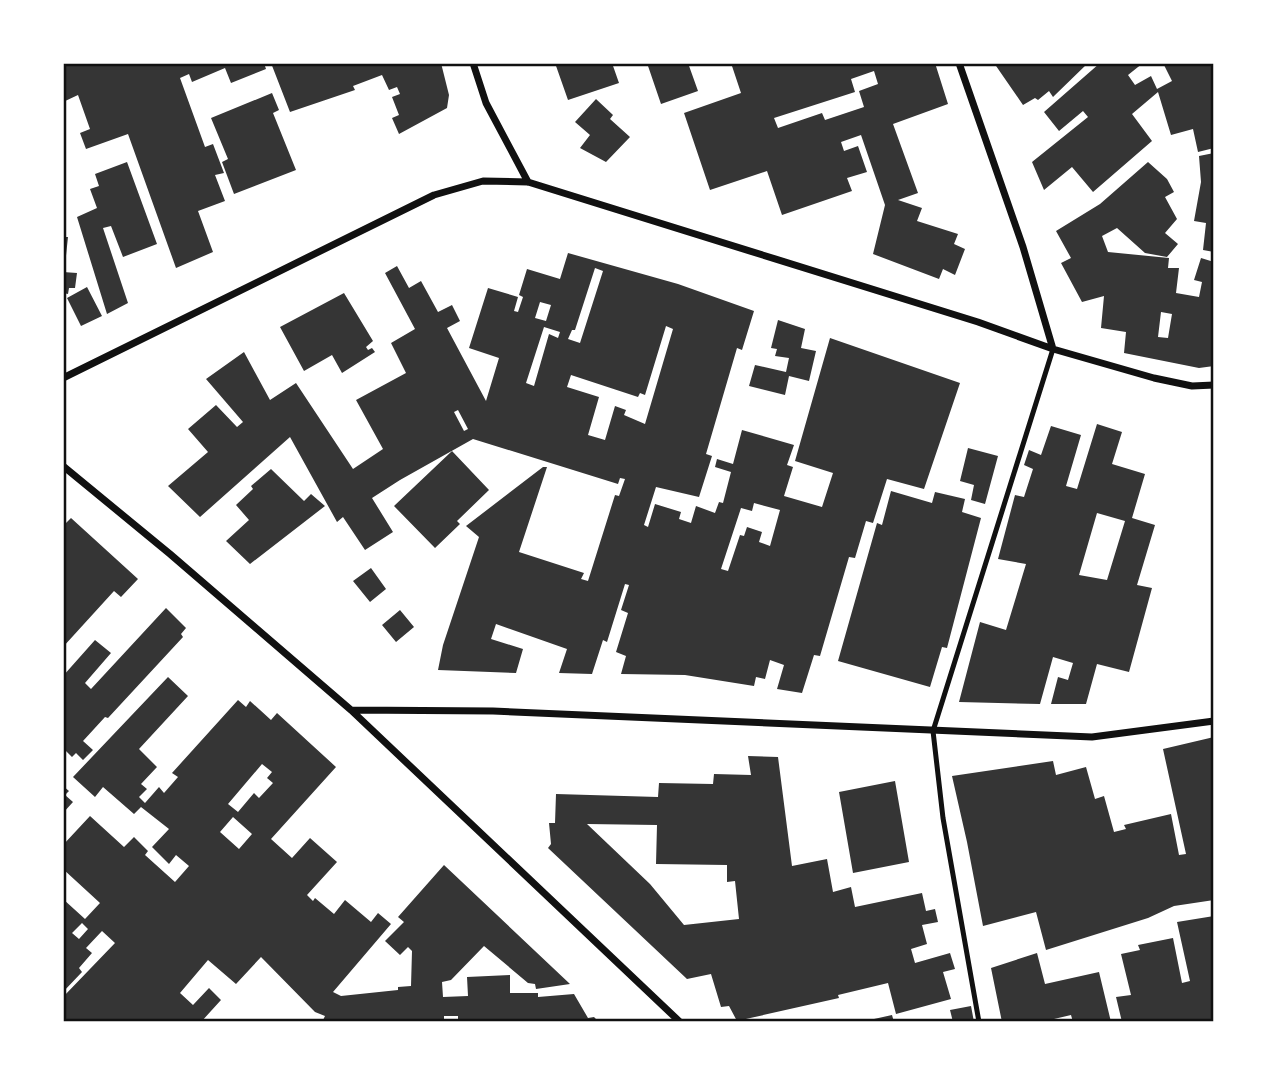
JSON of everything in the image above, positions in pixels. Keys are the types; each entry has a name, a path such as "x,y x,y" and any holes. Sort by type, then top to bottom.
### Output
{"street":[{"path":"472,63 486,103 528,181"},
{"path":"959,63 1023,247 1053,349"},
{"path":"63,378 434,195 483,181 528,181 978,322 1053,349 1192,386 1214,385"},
{"path":"63,466 351,710 680,1022"},
{"path":"351,710 493,711 1092,737 1214,721"}],"lane":[{"path":"979,1022 943,818 933,731 1053,349"}],"building":[{"path":"63,63 264,63 266,69 231,83 225,68 192,82 189,74 180,78 205,147 213,144 224,173 215,175 225,201 198,211 213,252 176,268 128,134 86,149 80,133 90,129 78,95 63,102"},
{"path":"271,63 441,63 449,95 447,108 399,134 392,118 399,115 392,97 400,94 397,87 389,90 382,75 353,86 355,90 290,112"},
{"path":"555,63 612,63 619,83 568,100"},
{"path":"647,63 688,63 698,91 661,104"},
{"path":"731,63 935,63 948,104 893,124 918,193 898,200 922,208 917,221 958,234 954,244 965,249 955,275 943,269 939,279 873,254 885,205 861,135 841,142 844,151 858,146 867,172 847,178 852,191 782,215 767,171 710,190 684,113 741,93","holes":["874,71 878,84 859,91 864,107 825,120 822,113 778,128 774,118 855,92 851,79"]},
{"path":"994,63 1088,63 1053,97 1049,91 1038,100 1035,98 1023,105"},
{"path":"1100,63 1143,63 1128,75 1135,85 1151,76 1157,89 1172,81 1163,63 1214,63 1214,148 1198,152 1193,129 1171,135 1158,92 1132,114 1152,141 1093,192 1072,167 1044,190 1032,162 1088,117 1083,111 1059,131 1044,112"},
{"path":"272,93 279,110 273,113 296,170 234,194 222,162 228,159 211,118"},
{"path":"596,99 613,115 610,119 630,137 606,162 580,148 590,135 575,122"},
{"path":"1214,153 1214,252 1203,250 1206,223 1194,221 1201,182 1199,156"},
{"path":"127,162 157,244 123,257 111,226 103,228 128,303 107,314 77,217 97,208 90,189 99,186 95,174"},
{"path":"1148,162 1167,179 1174,192 1165,197 1177,219 1165,233 1178,244 1167,257 1145,253 1117,228 1102,236 1108,252 1169,258 1168,268 1179,268 1176,293 1199,297 1202,282 1194,280 1201,258 1214,262 1214,366 1199,368 1124,353 1126,332 1101,328 1104,296 1082,302 1061,263 1071,258 1056,231 1100,204","holes":["1161,312 1172,314 1168,338 1158,337"]},
{"path":"63,237 68,237 65,265 63,265"},
{"path":"568,253 678,284 754,311 742,350 737,348 706,454 712,456 699,497 656,487 644,525 648,527 655,504 681,512 679,519 691,523 696,506 715,513 719,502 723,503 731,472 715,467 717,459 733,464 742,430 794,445 787,465 793,467 784,496 822,507 833,473 795,461 830,338 960,383 924,489 887,479 873,523 866,521 855,558 849,557 820,656 814,655 802,693 777,689 784,665 770,660 765,679 756,677 754,686 685,675 621,674 626,656 616,652 628,613 621,610 629,585 625,584 607,642 603,640 592,674 559,673 567,649 496,624 491,639 523,649 516,673 438,670 443,645 479,537 466,526 543,467 547,467 519,552 584,573 581,579 588,581 615,495 619,496 625,479 620,478 618,484 473,439 372,498 393,532 365,550 343,517 337,522 290,437 200,517 168,486 208,452 188,429 216,405 237,427 243,422 206,379 244,352 270,400 296,383 353,469 383,449 356,400 406,373 391,343 415,329 385,273 397,266 409,288 421,281 438,312 452,305 460,321 447,328 486,401 499,358 469,348 488,288 518,297 514,311 518,312 523,297 519,295 527,269 560,279","holes":["595,268 603,271 580,343 568,339 572,330 575,330","540,302 551,305 546,321 535,318","666,326 673,329 645,424 624,415 626,410 615,406 605,440 588,435 599,397 567,387 571,375 638,397 640,393 645,395","544,327 560,332 558,338 549,334 534,386 526,383","458,410 468,429 464,431 454,412","754,503 780,510 770,546 759,542 762,532 747,527 744,536 740,535 728,571 721,569 741,508 752,511"]},
{"path":"63,272 77,273 75,288 69,288 68,294 63,293"},
{"path":"87,287 102,316 81,326 67,298"},
{"path":"344,293 373,341 366,347 375,352 342,373 332,355 304,371 280,327"},
{"path":"778,320 805,329 801,348 816,351 809,381 789,376 785,395 749,386 755,365 786,372 789,358 775,356 777,349 771,348"},
{"path":"1097,424 1122,432 1112,464 1145,474 1132,518 1155,525 1137,585 1152,588 1129,672 1097,664 1086,704 1051,704 1058,677 1068,680 1073,663 1053,657 1040,704 959,702 980,622 1006,630 1026,564 998,559 1015,495 1024,497 1033,469 1024,465 1029,450 1041,455 1051,426 1081,435 1066,486 1077,489","holes":["1097,513 1125,521 1107,580 1079,575"]},
{"path":"968,448 998,456 985,504 971,500 974,485 960,481"},
{"path":"452,451 489,490 457,521 460,524 435,548 394,506"},
{"path":"271,469 304,501 311,494 325,506 250,564 226,541 249,520 236,505 253,489 251,486"},
{"path":"891,491 932,503 935,492 965,499 962,512 981,518 947,648 942,647 930,687 838,661 877,523 882,525"},
{"path":"71,518 138,579 121,597 114,591 63,647 63,526"},
{"path":"371,568 386,589 370,602 353,581"},
{"path":"166,608 186,628 181,634 183,637 83,741 93,750 83,760 76,753 72,757 63,748 63,676 95,640 111,653 85,683 91,689"},
{"path":"400,610 414,627 396,642 382,625"},
{"path":"168,677 188,696 139,749 157,767 141,784 147,789 139,797 145,803 159,787 164,793 178,777 172,773 238,700 246,707 250,701 271,720 277,713 336,767 271,839 292,858 310,838 337,862 307,895 313,901 315,898 334,914 345,900 371,922 378,913 391,924 333,992 341,996 398,990 398,987 411,986 412,951 408,947 400,955 385,941 404,922 398,917 444,865 570,984 536,989 535,984 528,983 484,946 451,980 442,982 443,997 468,996 467,977 510,975 510,993 538,993 538,997 574,994 588,1018 594,1017 599,1022 458,1022 458,1016 444,1016 444,1022 322,1022 325,1016 315,1012 261,957 236,984 208,960 180,993 193,1005 209,988 221,1000 201,1022 63,1022 63,997 115,943 102,931 86,948 92,953 79,968 82,972 63,992 63,899 85,919 100,903 63,869 63,845 90,816 124,847 134,837 148,851 145,855 175,882 189,866 176,855 169,864 152,847 169,829 141,807 134,814 103,787 95,797 73,777","holes":["262,764 272,772 267,778 273,783 259,798 254,793 238,812 228,804","233,817 252,834 239,849 220,832","82,923 88,929 79,939 72,933"]},
{"path":"1214,737 1214,900 1174,906 1148,918 1046,950 1036,912 983,926 952,776 1053,761 1056,775 1086,767 1095,799 1104,796 1114,832 1126,829 1124,825 1171,814 1179,855 1186,854 1163,749"},
{"path":"748,756 778,757 792,866 827,859 833,892 851,887 855,907 922,893 926,911 935,909 938,922 922,925 927,944 911,949 915,963 950,953 955,969 943,972 951,999 896,1014 888,983 838,995 839,998 737,1021 729,1006 721,1007 711,974 687,979 548,848 551,844 549,823 555,823 556,794 658,797 659,783 713,784 714,774 751,775","holes":["587,824 657,825 656,864 727,865 727,882 735,881 739,919 684,925 650,884"]},
{"path":"895,781 909,862 853,873 839,792"},
{"path":"63,786 69,791 65,795 73,802 63,813"},
{"path":"1214,916 1214,1022 1122,1022 1116,997 1131,995 1121,954 1140,950 1138,945 1173,938 1182,983 1190,981 1177,922"},
{"path":"1037,953 1045,984 1099,972 1111,1022 1073,1022 1071,1015 1054,1019 1054,1022 1002,1022 991,968"},
{"path":"971,1006 974,1022 953,1022 950,1010"},
{"path":"892,1015 894,1022 865,1022 865,1021"}]}
